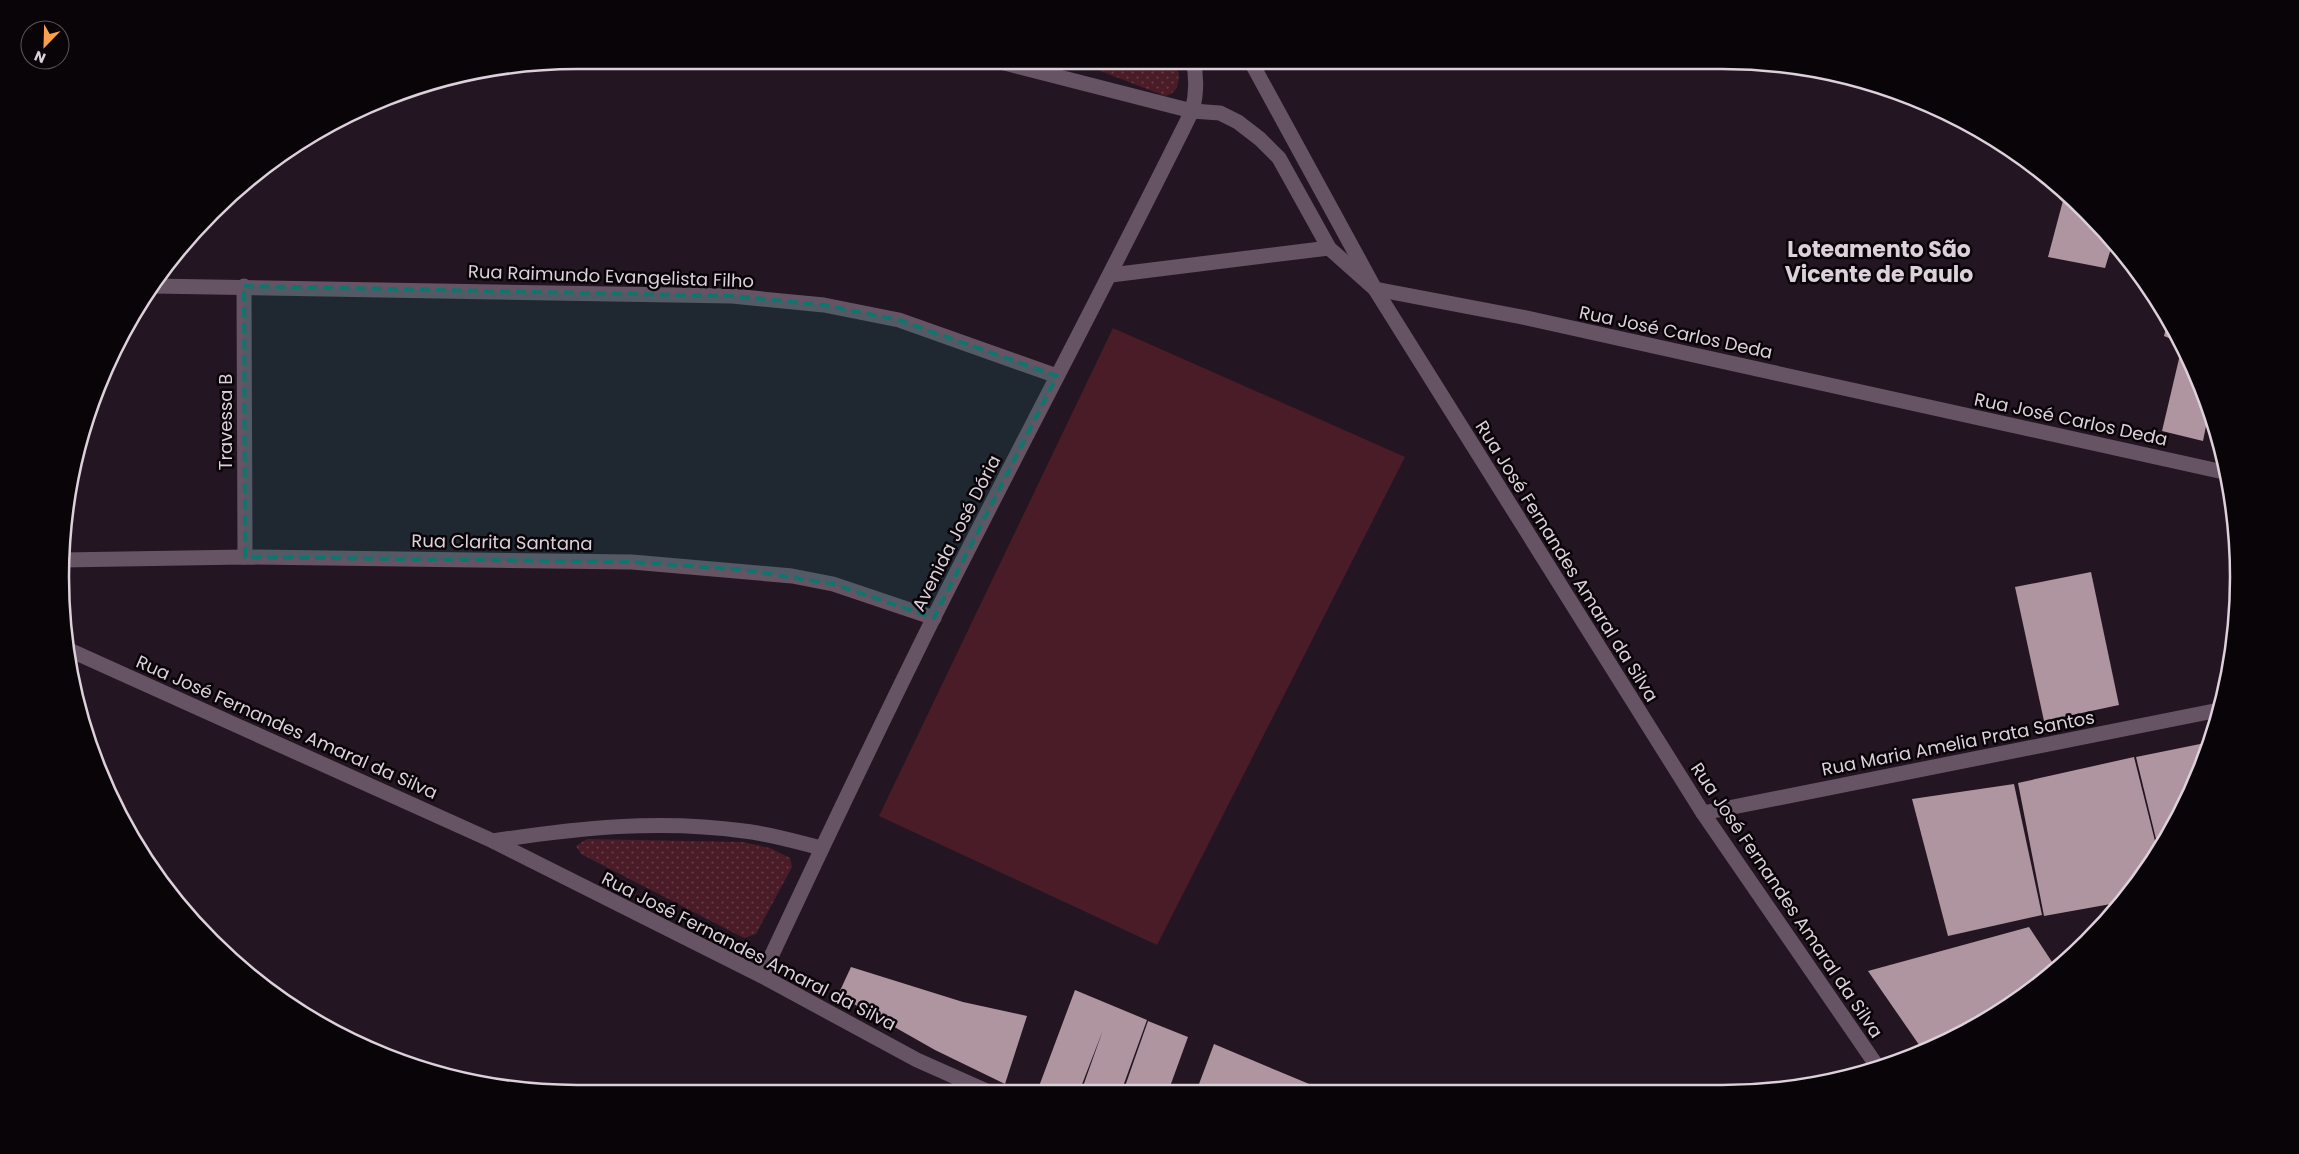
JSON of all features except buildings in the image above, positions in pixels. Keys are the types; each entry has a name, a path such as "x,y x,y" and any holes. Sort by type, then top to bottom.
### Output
{"street":[{"path":"1028,69 1192,111 1220,113 1238,122 1260,138 1279,158 1329,248 1375,289"},
{"path":"1192,111 1197,77 1195,69"},
{"name":"Rua José Fernandes Amaral da Silva","path":"1255,69 1375,289 1703,813 1874,1062"},
{"name":"Avenida José Dória","path":"762,976 934,618 1057,376 1111,275 1192,111"},
{"path":"1111,275 1329,248"},
{"name":"Rua Raimundo Evangelista Filho","path":"161,286 732,296 824,305 899,320 1057,376"},
{"name":"Travessa B","path":"244,286 245,558"},
{"name":"Rua José Carlos Deda","path":"1375,289 1522,317 2218,471"},
{"name":"Rua Clarita Santana","path":"70,560 245,558 632,562 744,570 792,576 833,584 934,618"},
{"name":"Rua José Fernandes Amaral da Silva","path":"75,652 493,841 762,976 917,1060 973,1085"},
{"name":"Rua Maria Amelia Prata Santos","path":"1703,813 2212,711"},
{"path":"493,841 555,831 613,826 678,826 744,830 822,848"}],"highlighted area":[{"path":"244,286 732,296 824,305 899,320 1057,376 934,618 833,584 744,570 632,562 245,557"}],"shaded area":[{"path":"1095,69 1176,69 1179,73 1178,85 1173,93 1165,96"},
{"path":"1113,328 1405,457 1157,945 879,816"},
{"path":"587,839 743,842 770,848 790,858 792,867 756,934 744,938 581,854 576,846"}],"district":[{"name":"Loteamento São Vicente de Paulo","path":"1879,262"}]}
